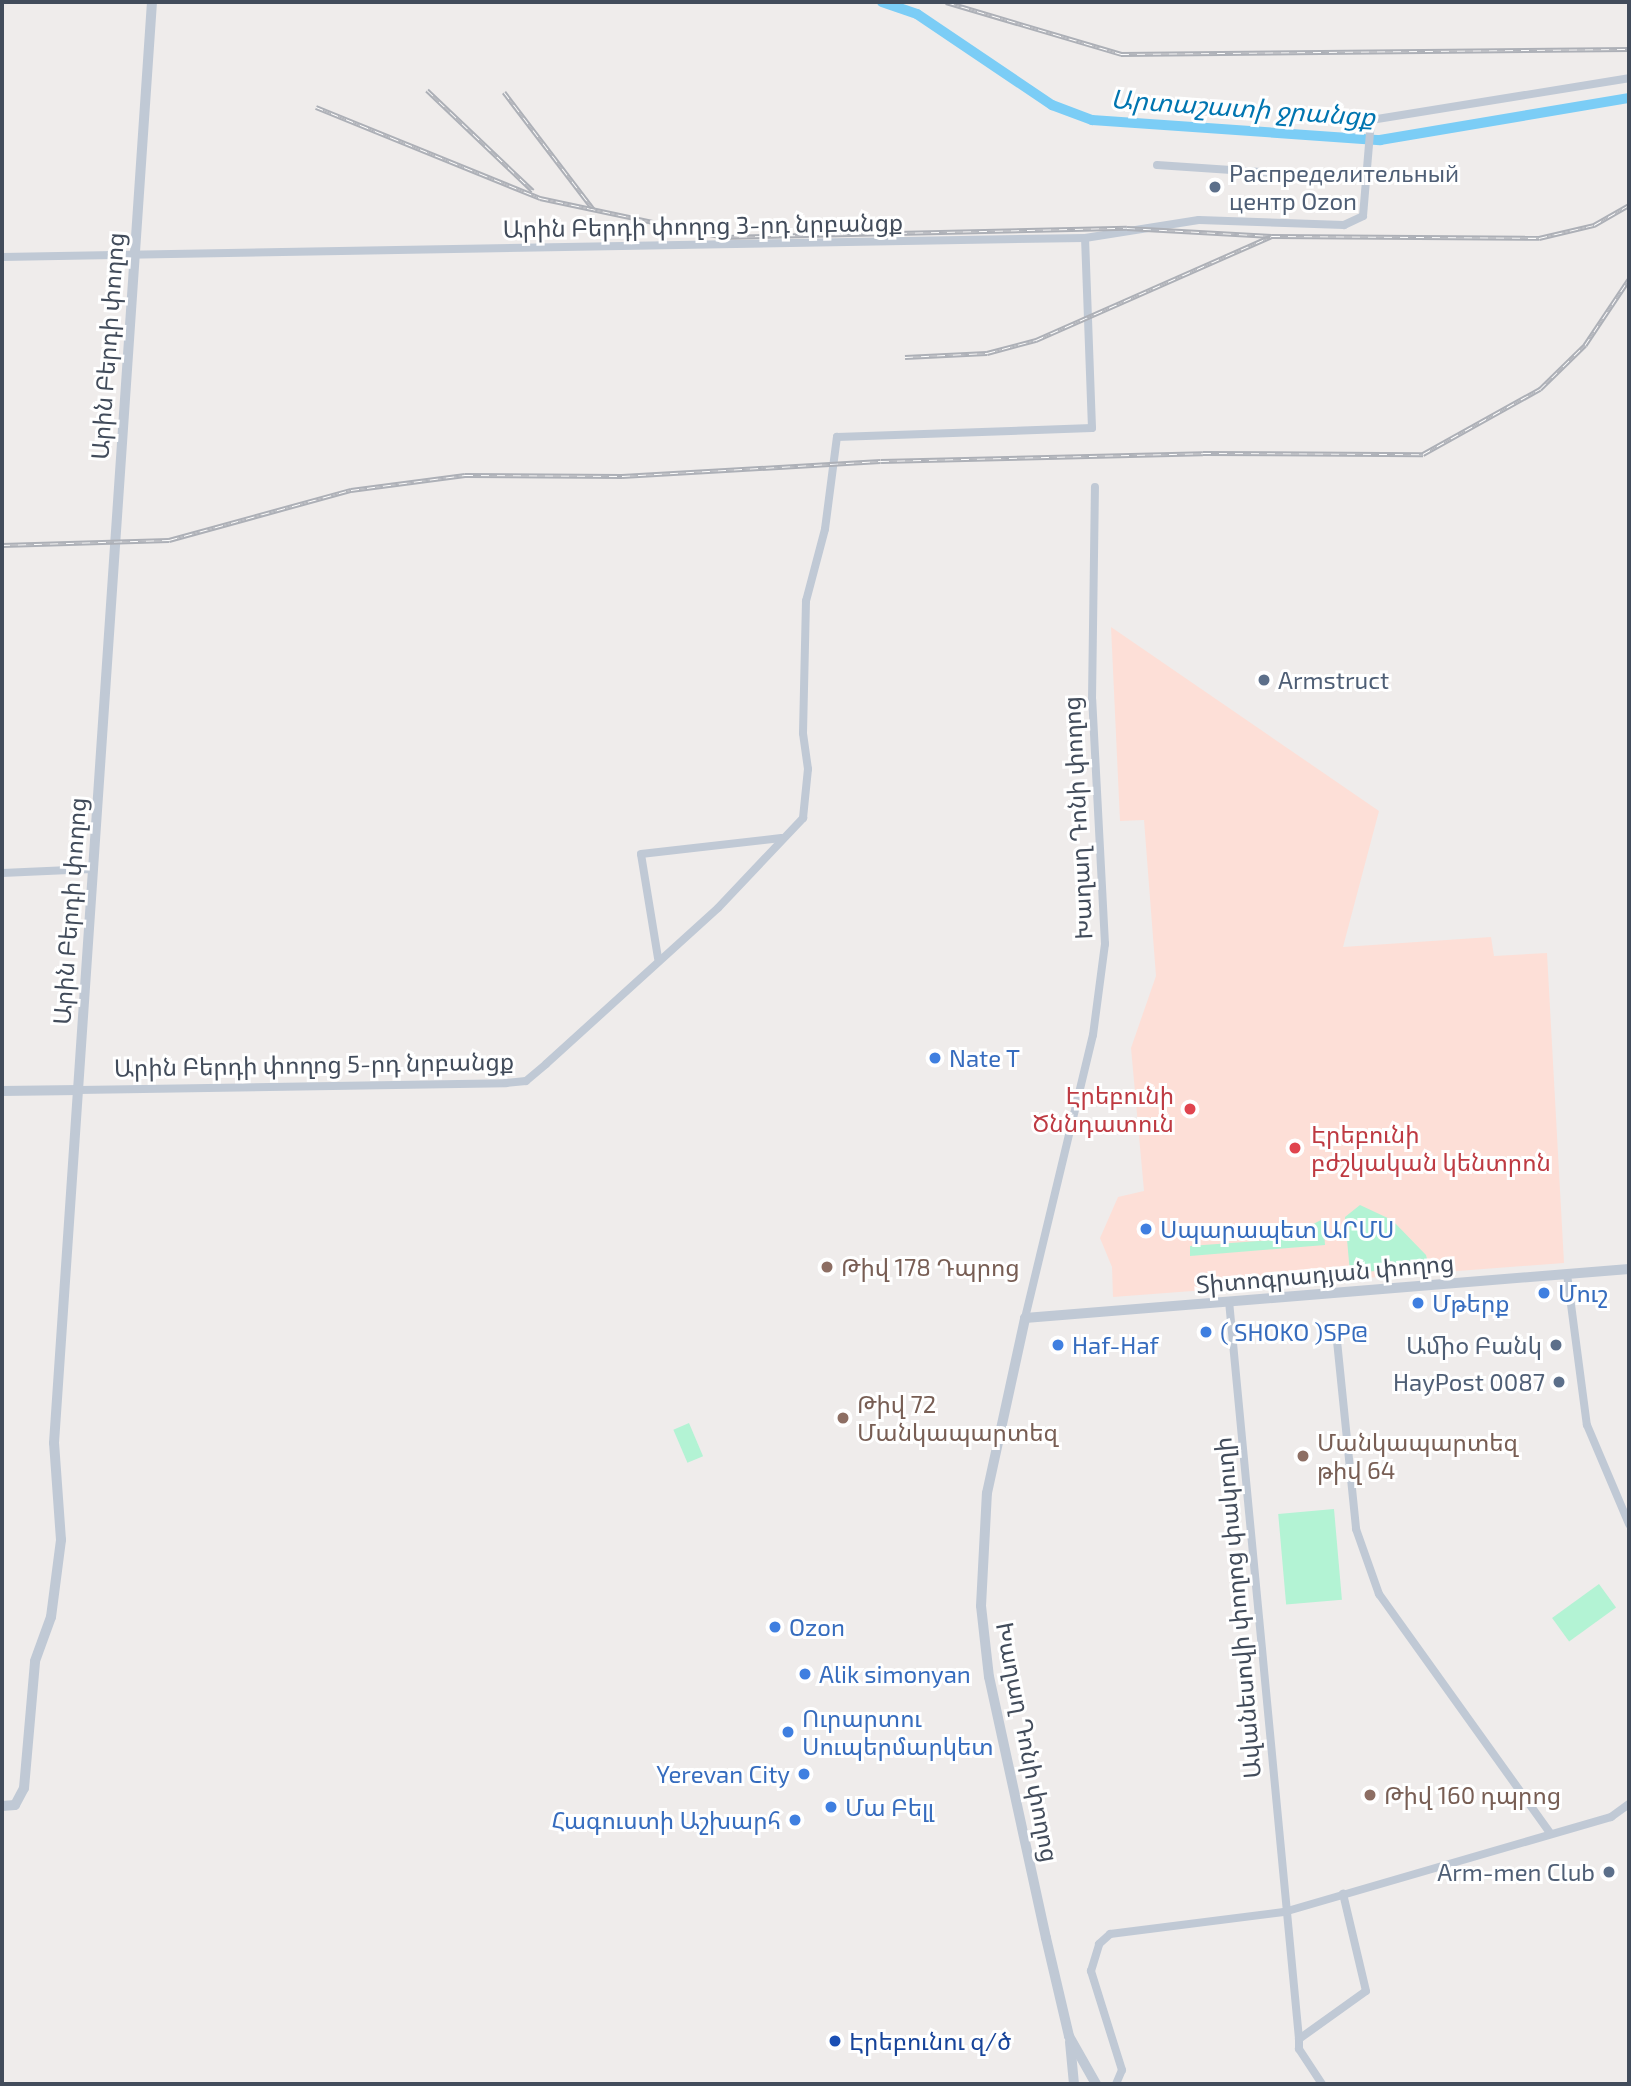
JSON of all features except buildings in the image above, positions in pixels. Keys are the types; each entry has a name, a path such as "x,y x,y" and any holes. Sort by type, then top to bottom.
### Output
{"street":[{"name":"Արին Բերդի փողոց","path":"2,1806 15,1805 24,1788 36,1661 58,1575 54,1443 152,2"},
{"name":"Արին Բերդի փողոց 3-րդ նրբանցք","path":"2,257 1085,238 1199,220 1353,223 1363,216 1371,120 1629,78"},
{"path":"1157,164 1368,179"},
{"name":"Արին Բերդի փողոց 5-րդ նրբանցք","path":"2,1091 526,1081 658,958 718,908 781,838 803,818 806,601 825,529 836,437 1093,428 1085,238"},
{"name":"Խաղաղ Դոնի փողոց","path":"1095,487 1092,699 1105,944 1093,1035 1025,1318 987,1493 981,1606 989,1677 1069,2036 1096,2084"},
{"path":"658,958 641,854 781,838"},
{"path":"2,873 92,869"},
{"name":"Տիտոգրադյան փողոց","path":"1025,1318 1629,1269"},
{"path":"1567,1274 1587,1426 1629,1524"},
{"name":"Ավանեսովի փողոց փակուղի","path":"1229,1301 1284,1912 1299,2049 1322,2084"},
{"path":"1336,1331 1356,1529 1379,1594 1551,1834"},
{"path":"1116,2084 1122,2070 1091,1971 1099,1944 1122,1930 1284,1912 1611,1817 1629,1804"},
{"path":"1299,2039 1366,1991 1343,1894"},
{"path":"1069,2036 1074,2084"}],"shaded area":[{"path":"1111,627 1379,811 1343,947 1491,937 1494,956 1547,953 1564,1263 1113,1297 1112,1267 1100,1238 1118,1197 1144,1191 1131,1048 1156,976 1144,820 1120,821"}],"green space":[{"path":"1360,1205 1392,1220 1426,1255 1429,1267 1350,1273 1345,1217"},
{"path":"1323,1219 1325,1245 1190,1256 1190,1246 1284,1239"},
{"path":"689,1423 703,1456 687,1463 673,1430"},
{"path":"1334,1509 1342,1600 1286,1605 1278,1514"},
{"path":"1599,1584 1616,1607 1569,1642 1552,1618"}],"waterway":[{"name":"Արտաշատի ջրանցք","path":"882,2 917,14 1052,105 1092,120 1380,140 1629,98"}],"railway":[{"path":"946,2 1121,54 1629,49"},
{"path":"427,90 533,191"},
{"path":"504,92 594,210"},
{"path":"316,107 540,198 723,237 1127,228 1272,236"},
{"path":"905,357 987,353 1036,340 1272,236 1539,238 1594,225 1629,205"},
{"path":"2,545 169,540 351,490 465,475 622,476 881,461 1203,453 1423,454 1540,389 1585,345 1629,279"}],"place":[{"name":"Распределительный центр Ozon","path":"1215,187"},
{"name":"Armstruct","path":"1264,680"},
{"name":"Nate T","path":"935,1058"},
{"name":"Էրեբունի Ծննդատուն","path":"1190,1109"},
{"name":"Էրեբունի բժշկական կենտրոն","path":"1295,1148"},
{"name":"Սպարապետ ԱՐՄՍ","path":"1146,1229"},
{"name":"Թիվ 178 Դպրոց","path":"827,1267"},
{"name":"Մուշ","path":"1544,1293"},
{"name":"Մթերք","path":"1418,1303"},
{"name":"( SHOKO )SP@","path":"1206,1332"},
{"name":"Haf-Haf","path":"1058,1345"},
{"name":"Ամիօ Բանկ","path":"1556,1345"},
{"name":"HayPost 0087","path":"1559,1382"},
{"name":"Թիվ 72 Մանկապարտեզ","path":"843,1418"},
{"name":"Մանկապարտեզ թիվ 64","path":"1303,1456"},
{"name":"Ozon","path":"775,1627"},
{"name":"Alik simonyan","path":"805,1674"},
{"name":"Ուրարտու Սուպերմարկետ","path":"788,1732"},
{"name":"Yerevan City","path":"804,1774"},
{"name":"Թիվ 160 դպրոց","path":"1370,1795"},
{"name":"Մա Բելլ","path":"831,1807"},
{"name":"Հագուստի Աշխարհ","path":"795,1820"},
{"name":"Arm-men Club","path":"1609,1872"},
{"name":"Էրեբունու զ/ծ","path":"835,2041"}]}
